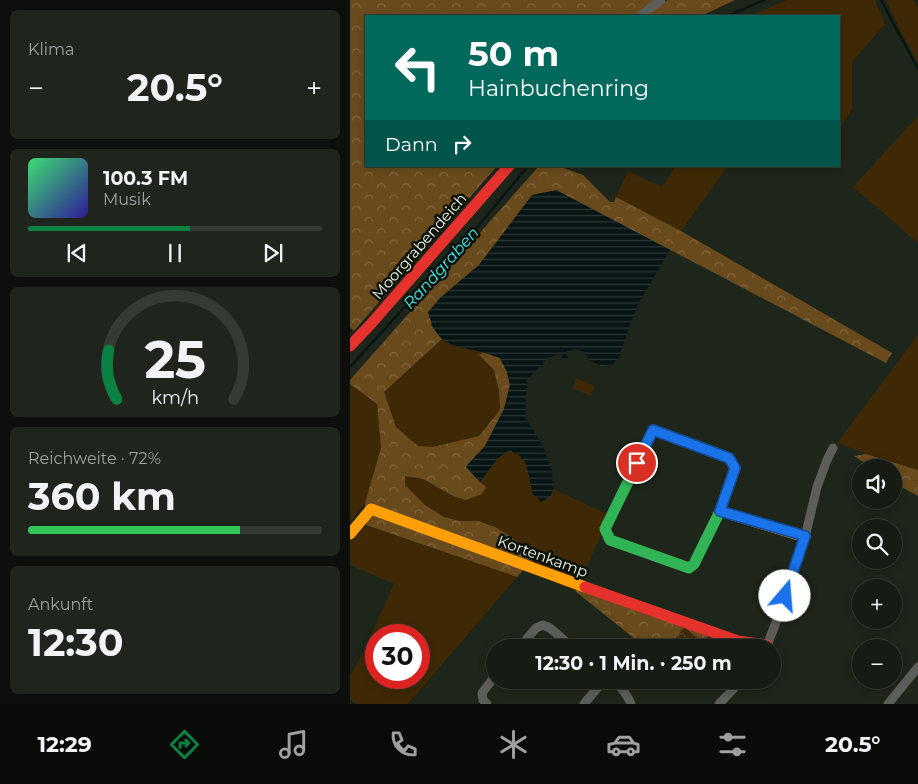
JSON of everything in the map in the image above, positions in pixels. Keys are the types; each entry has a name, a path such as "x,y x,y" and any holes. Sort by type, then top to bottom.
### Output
{"street":[{"path":"641,15 661,0"},
{"name":"Moorgrabendeich","path":"350,346 509,167"},
{"path":"653,430 729,458 735,468 720,511 694,564 689,568 610,540 605,529 653,430"},
{"path":"770,639 805,536 817,487 833,448"},
{"name":"Kortenkamp","path":"350,534 371,508 725,639"},
{"path":"720,511 805,536"},
{"path":"527,639 536,628 543,625 550,628 562,639"},
{"path":"888,704 918,667"},
{"path":"486,688 482,693 483,700 487,704"},
{"path":"584,704 596,689"},
{"path":"621,689 631,704"},
{"path":"719,704 733,689"}],"green space":[{"path":"350,0 655,0 635,15 365,15 365,167 496,167 354,331 350,327"},
{"path":"667,0 735,0 703,15 648,15"},
{"path":"787,0 875,0 885,24 852,62 852,109 840,128 840,15 751,15"},
{"path":"886,0 913,0 918,8 918,63 902,34"},
{"path":"918,116 918,243 853,187"},
{"path":"538,167 561,167 583,175 610,202 614,202 616,197 681,231 892,353 886,363 556,190 492,248 479,265 440,298 431,325 442,339 384,392 396,427 418,446 432,447 479,436 500,410 499,391 494,370 479,355 483,352 500,358 507,372 510,385 504,409 485,446 466,466 486,487 482,494 466,500 453,496 423,479 405,476 405,485 425,505 444,517 459,521 478,521 495,527 510,536 535,557 517,577 366,525 365,503 381,448 377,404 350,384 350,380"},
{"path":"674,167 727,167 681,231 616,197 628,171 662,187"},
{"path":"918,335 918,470 902,465 902,459 882,459 837,443"},
{"path":"442,339 451,345 483,352 479,355 494,370 499,391 500,411 479,436 432,447 418,446 396,427 384,392"},
{"path":"576,378 595,386 591,396 572,388"},
{"path":"350,384 377,404 381,448 365,503 350,522"},
{"path":"509,450 525,463 533,494 551,496 553,489 609,515 575,591 523,569 478,521 458,521 442,516 416,497 405,485 405,476 423,479 453,496 480,482 497,459"},
{"path":"866,454 882,459 859,459 854,456"},
{"path":"902,465 918,470 918,496 902,487"},
{"path":"366,525 517,577 430,678 430,624 376,624 394,584 350,565 350,541"},
{"path":"578,586 708,636 706,639 635,639 575,591"},
{"path":"684,627 698,639 675,639"},
{"path":"365,647 365,689 421,689 408,704 356,704 350,700 350,676"}],"shaded area":[{"path":"556,190 670,250 637,306 619,357 612,365 601,366 589,360 582,351 575,349 566,351 568,358 562,360 561,353 548,358 527,380 525,417 542,444 552,470 553,489 551,496 541,502 533,494 526,463 518,454 509,450 497,459 480,482 466,467 485,446 504,409 510,385 507,372 500,358 447,342 436,331 428,312 440,298 479,265 532,195"}],"waterway":[{"name":"Randgraben","path":"730,15 764,0"},
{"path":"881,0 918,69"},
{"name":"Randgraben","path":"350,367 475,230 527,167"}],"traffic: fast":[{"path":"644,449 605,529 610,540 689,568 694,564 720,511"}],"traffic: slow":[{"path":"644,449 653,430 729,458 735,468 720,511 805,537"},
{"path":"350,534 371,509 585,587"}],"traffic: jam":[{"path":"350,346 508,167"},
{"path":"585,587 732,639"}],"route":[{"path":"637,463 653,430 729,458 735,468 720,511 805,536 785,596"}]}
